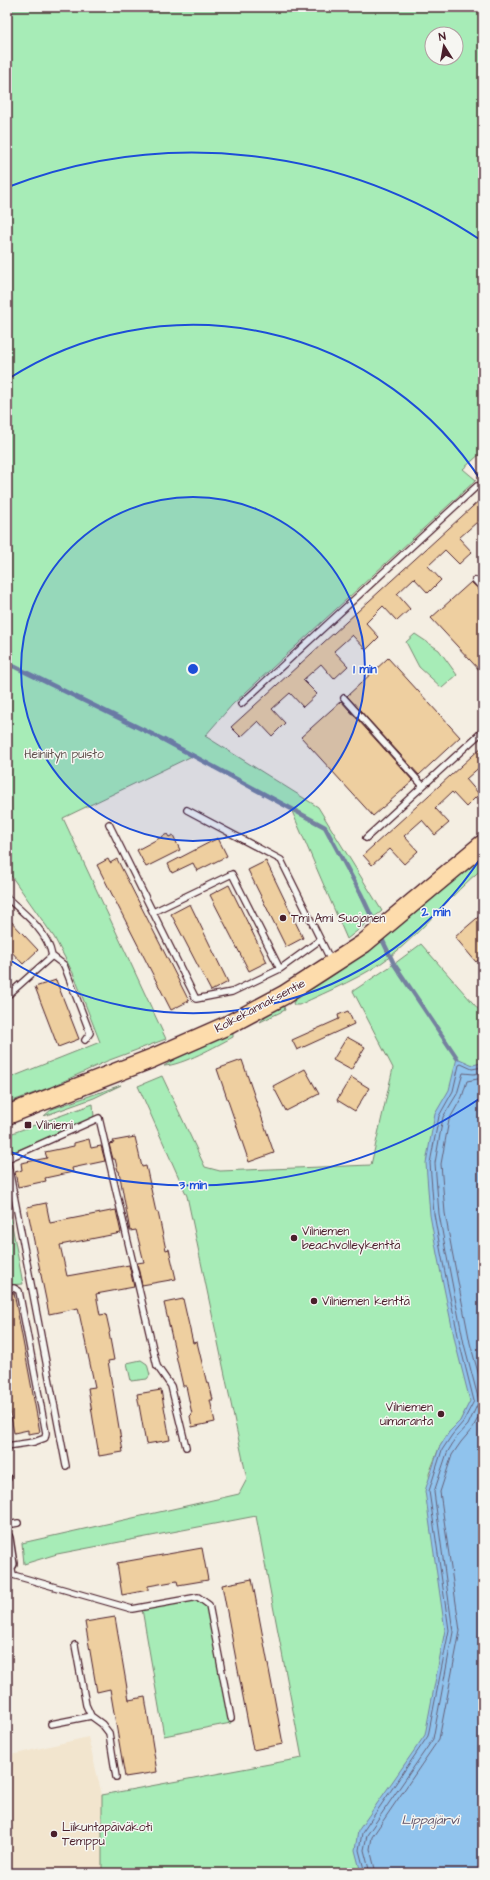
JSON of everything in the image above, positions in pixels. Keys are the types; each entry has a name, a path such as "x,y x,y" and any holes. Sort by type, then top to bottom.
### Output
{"main road":[{"name":"Kolkekannaksentie","path":"7,1115 153,1058 228,1024 284,995 363,944 409,908 483,844"}],"street":[{"path":"7,1538 11,1564"}],"lane":[{"path":"241,704 477,486 483,485"},
{"path":"475,580 483,589"},
{"path":"344,698 423,786"},
{"path":"366,838 483,731"},
{"path":"187,810 281,860 333,964"},
{"path":"109,824 196,999 232,992 280,969 320,940"},
{"path":"153,912 232,874 280,969"},
{"path":"7,898 30,918 50,946 52,956 64,965 90,1033 84,1040"},
{"path":"7,996 52,956"},
{"path":"66,1466 7,1159 99,1118 157,1366 172,1386 186,1447"},
{"path":"7,1289 14,1288 19,1291 46,1433 45,1438 34,1442 7,1446"},
{"path":"7,1525 18,1523"},
{"path":"11,1564 13,1576 132,1609 198,1597 209,1605 231,1718"},
{"path":"75,1645 86,1705 91,1716 102,1724 109,1733 116,1777"},
{"path":"51,1724 91,1716"}],"shaded area":[{"name":"Liikuntapäiväkoti Temppu","path":"88,1737 102,1795 102,1873 7,1873 7,1756"}],"green space":[{"name":"Heiniityn puisto","path":"7,7 483,7 483,455 481,453 463,469 476,480 232,705 205,736 318,807 382,911 347,939 291,809 192,756 63,818 166,1039 107,1061 51,1087 7,1103 7,1079 100,1042 73,973 54,937 7,870"},
{"path":"415,634 439,650 457,675 442,688 419,667 406,642"},
{"path":"483,856 483,868 459,889 415,935 381,964 346,983 299,1005 294,1005 293,1003 296,998 321,983 369,950"},
{"path":"421,944 480,1011 483,1009 483,1389 470,1402 460,1421 449,1432 439,1448 429,1474 483,1873 102,1873 102,1795 302,1758 256,1516 57,1554 24,1564 22,1543 239,1494 247,1479 187,1196 138,1086 162,1076 205,1167 220,1171 371,1165 393,1068 353,991"},
{"path":"283,1004 285,1010 260,1022 267,1014"},
{"path":"229,1033 233,1034 233,1037 209,1050 190,1059 164,1066 175,1059"},
{"path":"121,1085 94,1098 44,1116 52,1109"},
{"path":"93,1104 94,1117 7,1155 7,1135"},
{"path":"7,1199 21,1273 23,1284 7,1285"},
{"path":"141,1360 147,1364 150,1375 147,1379 131,1381 127,1363"},
{"path":"194,1600 208,1606 231,1723 164,1736 142,1609"}],"water":[{"name":"Lippajärvi","path":"457,1058 473,1065 481,1063 483,1060 483,1873 361,1873 355,1850 358,1831 425,1735 445,1630 425,1491 439,1448 449,1432 460,1421 470,1401 456,1346 437,1254 430,1215 426,1163 435,1114 449,1090"}],"building":[{"path":"483,497 483,529 477,522 459,538 472,552 459,564 445,550 428,566 441,580 428,593 414,578 397,594 410,609 397,621 383,606 366,623 379,637 366,650 352,635 334,651 348,666 334,679 321,664 303,680 317,694 303,707 290,693 272,709 285,723 272,736 258,721 241,737 231,727"},
{"path":"471,582 483,593 483,674 431,618"},
{"path":"388,658 460,737 419,775 347,696"},
{"path":"341,701 413,781 373,816 301,737"},
{"path":"483,746 483,764 466,779 479,794 466,807 452,792 435,808 449,823 435,835 422,820 404,836 418,851 404,864 390,849 372,865 363,855"},
{"path":"167,834 169,837 173,835 180,850 146,867 137,850"},
{"path":"218,838 227,856 197,871 193,863 172,873 168,864"},
{"path":"108,859 110,863 117,859 189,1001 171,1010 97,865"},
{"path":"266,861 303,938 286,947 248,870"},
{"path":"229,885 267,962 249,971 210,895"},
{"path":"190,904 228,982 211,991 171,914"},
{"path":"483,913 483,956 476,962 455,937"},
{"path":"7,917 38,950 23,964 7,947"},
{"path":"56,980 79,1039 58,1047 35,987"},
{"path":"348,1011 354,1024 297,1050 292,1040 339,1019 338,1015"},
{"path":"347,1037 365,1047 351,1070 333,1060"},
{"path":"242,1060 274,1153 249,1162 217,1069"},
{"path":"305,1069 319,1094 286,1111 273,1086"},
{"path":"351,1077 369,1088 355,1111 337,1100"},
{"path":"135,1137 142,1167 146,1166 166,1250 169,1249 176,1279 142,1285 137,1263 144,1262 136,1230 130,1231 119,1171 115,1159 113,1159 109,1144 114,1143 113,1141"},
{"path":"89,1139 91,1148 101,1146 105,1161 72,1168 73,1172 45,1178 46,1181 18,1187 15,1172 22,1170 21,1163 47,1158 45,1152 74,1146 74,1143"},
{"path":"46,1203 50,1223 116,1210 121,1233 60,1245 67,1276 129,1265 134,1287 96,1294 100,1315 106,1314 110,1332 114,1360 108,1361 123,1452 99,1456 88,1388 95,1387 78,1308 49,1314 27,1207"},
{"path":"7,1293 14,1293 40,1432 28,1434 28,1430 14,1433 7,1395"},
{"path":"183,1299 193,1343 197,1342 207,1384 209,1383 213,1400 210,1400 215,1422 192,1427 190,1416 192,1414 186,1386 183,1386 164,1303"},
{"path":"161,1390 170,1440 146,1444 137,1394"},
{"path":"202,1548 208,1580 178,1585 177,1581 148,1586 148,1590 122,1595 117,1563"},
{"path":"252,1579 283,1744 253,1750 222,1585"},
{"path":"115,1617 129,1700 145,1697 157,1772 125,1777 110,1689 97,1692 85,1622"}],"waterway":[{"path":"7,663 164,740 325,827 361,894 377,928"},
{"path":"380,935 394,964 457,1058"}],"place":[{"name":"Tmi Ami Suojanen","path":"283,918"},
{"name":"Vilniemi","path":"28,1125"},
{"name":"Vilniemen beachvolleykenttä","path":"294,1238"},
{"name":"Vilniemen kenttä","path":"314,1301"},
{"name":"Vilniemen uimaranta","path":"441,1414"},
{"name":"Liikuntapäiväkoti Temppu","path":"54,1834"}]}
